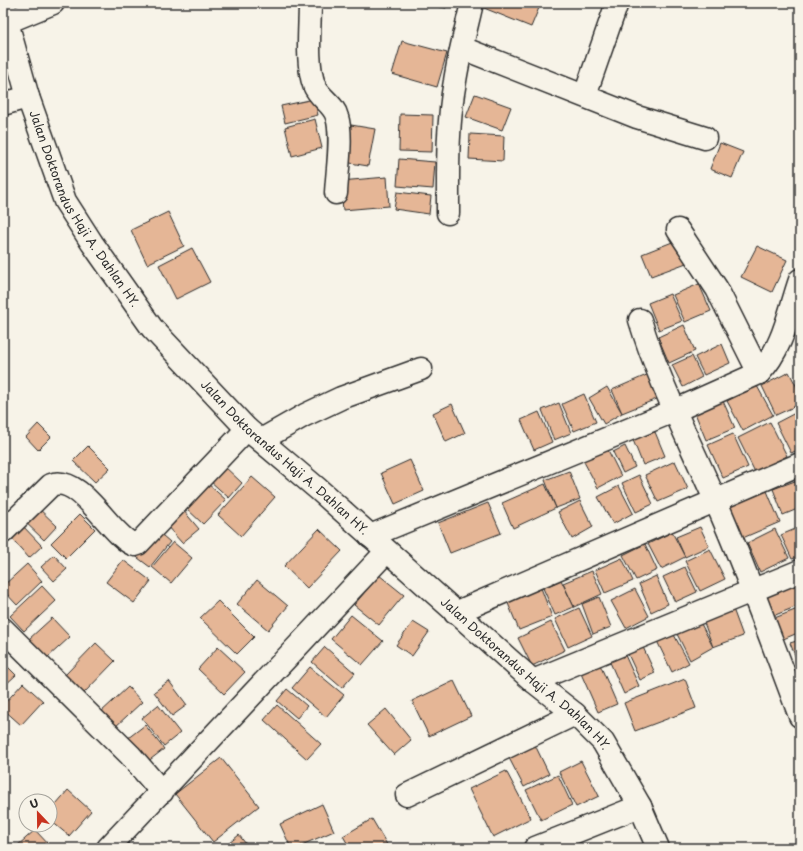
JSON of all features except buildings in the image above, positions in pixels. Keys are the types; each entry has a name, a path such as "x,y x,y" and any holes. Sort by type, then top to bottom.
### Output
{"street":[{"path":"6,12 53,3"},
{"path":"310,3 310,65 314,86 320,96 334,110 338,118 339,133 336,193"},
{"path":"448,213 448,153 454,82 472,3"},
{"path":"585,96 617,3"},
{"name":"Jalan Doktorandus Haji A. Dahlan HY.","path":"6,12 28,97 65,201 92,243 152,328 254,434 455,613 483,635 533,681 575,714 603,742 640,806 658,848"},
{"path":"462,48 637,117 705,138"},
{"path":"3,104 28,97"},
{"path":"678,230 717,288 759,373"},
{"path":"370,536 674,411 759,373 769,363 776,352 800,280"},
{"path":"640,320 674,411 716,501 752,589 800,716"},
{"path":"3,532 51,485 58,482 67,484 97,509 128,542 135,545 138,544 254,434 305,415 341,398 421,369"},
{"path":"455,613 800,464"},
{"path":"108,848 387,552"},
{"path":"533,681 752,589 800,571"},
{"path":"3,629 130,755 162,792"},
{"path":"407,795 575,714"},
{"path":"535,848 640,806"}]}
